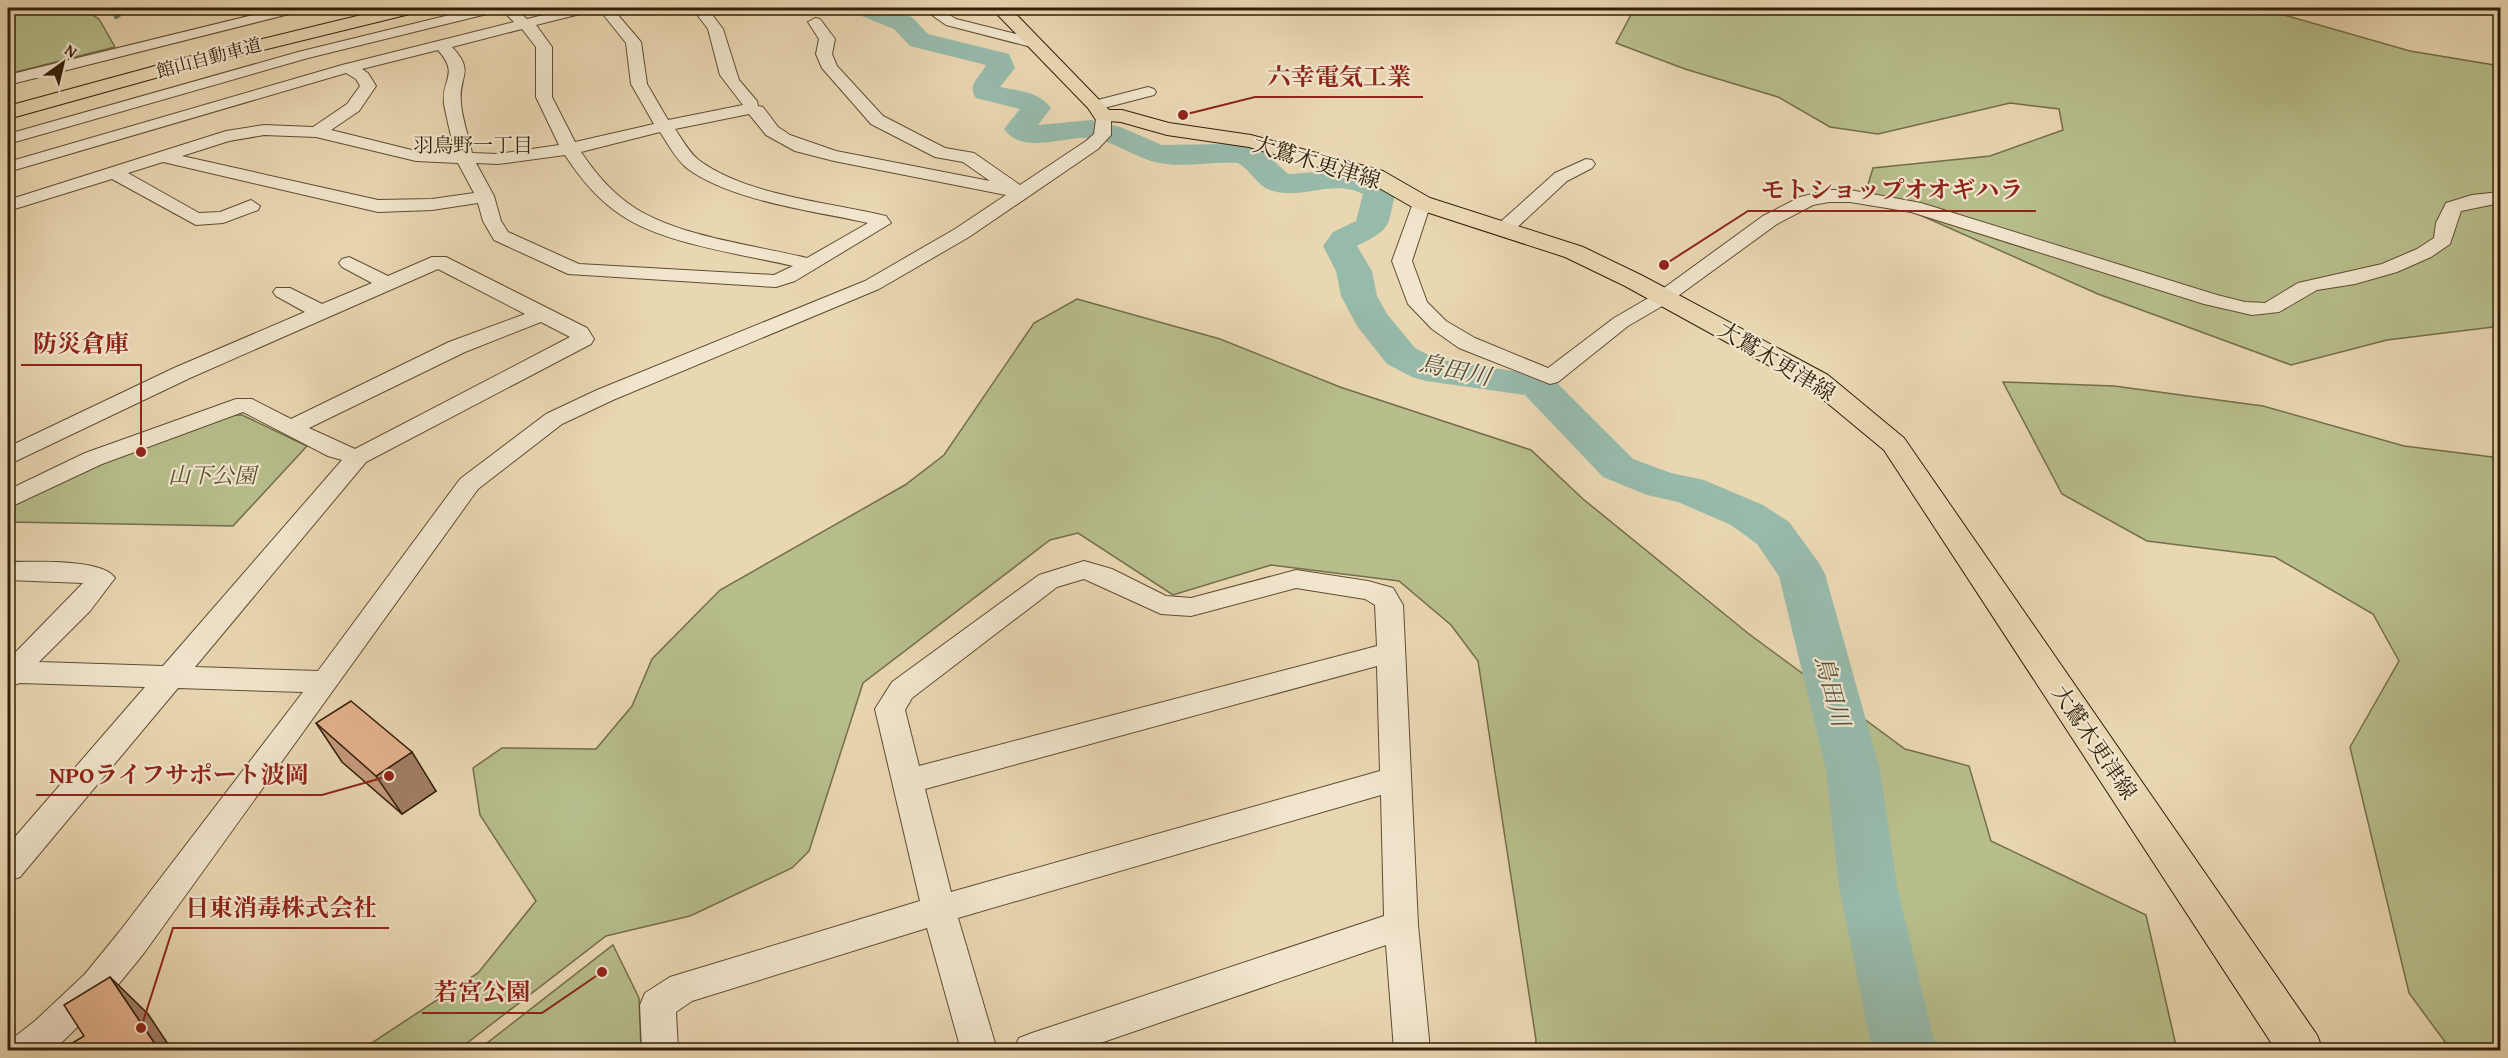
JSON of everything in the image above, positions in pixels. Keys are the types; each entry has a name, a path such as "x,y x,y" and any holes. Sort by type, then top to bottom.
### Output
{"highway":[{"name":"館山自動車道","path":"8,103 374,8"},
{"name":"館山自動車道","path":"8,113 195,61 411,8"}],"main road":[{"path":"1000,8 1100,111"},
{"name":"大鷲木更津線","path":"1100,111 1167,129 1251,141 1375,176 1422,204 1574,252 1664,297 1818,381 1894,444 2301,1050"}],"street":[{"path":"8,80 296,8"},
{"path":"8,139 303,55 494,8"},
{"path":"503,8 536,33 544,47 544,97 570,149 589,178 628,212 676,232 809,264"},
{"path":"8,167 348,68 587,8"},
{"path":"441,44 456,61 457,74 452,101 465,159 485,196 492,221 501,236 575,270 776,281 788,278 882,223 879,220 755,192 719,180 693,164 663,127 639,84 633,42 605,8"},
{"path":"699,8 719,35 726,70 737,90 751,104 749,109"},
{"path":"930,8 938,16 959,25 1035,43"},
{"path":"814,22 827,39 824,54 830,68 877,120 941,153 968,158 986,166 1002,182 1024,193"},
{"path":"316,132 349,113 361,102 368,86 362,76 348,68"},
{"path":"26,1050 48,1033 97,985 125,951 326,682 469,484 554,419 605,394 872,285 962,233 1092,145 1102,135 1100,111 1148,92"},
{"path":"8,206 226,136 255,132 316,132 416,156 498,159 570,149 749,109 762,115 772,130 801,147 834,156 1024,193"},
{"path":"161,156 378,206 412,207 448,204 485,196"},
{"path":"1504,229 1561,177 1586,164"},
{"path":"113,172 196,219 223,217 250,206"},
{"path":"1422,204 1402,261 1418,304 1439,325 1467,343 1550,377 1621,322 1664,297 1770,220 1807,201 1828,196 1885,200 1914,207 2211,300 2237,307 2263,309 2277,307 2288,296 2307,286 2355,278 2429,251 2443,240 2445,223 2453,207 2472,201 2500,198"},
{"path":"8,456 182,373 439,261 579,333 583,339 358,456 8,867"},
{"path":"349,263 387,284"},
{"path":"283,292 321,312"},
{"path":"291,428 457,347 543,314"},
{"path":"12,492 81,462 244,404 336,451 358,456"},
{"path":"979,1050 939,911 890,710 902,690 1048,581 1084,570 1103,575 1161,605 1191,607 1296,579 1368,590 1383,596 1389,605 1401,925 1412,1050"},
{"path":"8,571 95,574 102,578 80,604 9,674"},
{"path":"908,781 1391,652"},
{"path":"9,674 326,682"},
{"path":"660,1050 658,1005 682,988 1395,779"},
{"path":"1032,1050 1401,925"}],"green space":[{"path":"8,8 82,8 99,19 115,47 8,74"},
{"path":"1638,8 2260,8 2410,51 2500,66 2500,319 2493,327 2387,340 2291,365 2098,294 1866,191 1873,168 1990,156 2063,130 2059,109 2010,103 1878,134 1830,127 1778,97 1685,69 1616,43 1633,11"},
{"path":"1077,299 1220,339 1340,387 1531,450 1583,499 1749,634 1905,749 1969,766 1991,841 2146,915 2177,1050 1535,1050 1536,1040 1478,661 1451,625 1399,581 1271,565 1173,595 1078,533 1050,540 863,683 809,851 792,868 690,916 606,936 458,1050 361,1050 478,973 536,901 480,815 473,768 502,748 596,749 632,706 652,659 720,590 905,485 944,455 1034,323"},
{"path":"2003,382 2114,386 2263,406 2404,446 2500,458 2500,1050 2451,1050 2409,993 2350,747 2399,661 2373,614 2275,557 2147,541 2062,494"},
{"name":"山下公園","path":"226,415 242,415 307,446 233,526 8,522 8,509 66,474"},
{"path":"613,945 639,998 641,1050 478,1050"}],"building":[{"path":"351,701 412,752 376,776 316,723"},
{"path":"110,977 159,1050 61,1050 84,1036 64,1005"}],"waterway":[{"path":"116,17 129,8"},
{"name":"鳥田川","path":"863,8 903,23 919,40 999,60 1001,68 986,85 986,92 1030,102 1036,108 1019,129 1027,132 1036,134 1091,129 1109,133 1160,154 1181,156 1226,153 1247,156 1280,183 1293,184 1346,178 1380,190 1371,226 1345,239 1340,246 1354,271 1359,296 1370,318 1401,356 1426,369 1537,385 1618,468 1662,485 1689,490 1747,515 1773,533 1802,574 1853,770 1868,886 1904,1050"}],"place":[{"name":"六幸電気工業","path":"1183,115"},
{"name":"モトショップオオギハラ","path":"1664,265"},
{"name":"防災倉庫","path":"141,452"},
{"name":"NPOライフサポート波岡","path":"389,776"},
{"name":"若宮公園","path":"602,972"},
{"name":"日東消毒株式会社","path":"141,1028"}],"district":[{"name":"羽鳥野一丁目","path":"473,145"}]}
